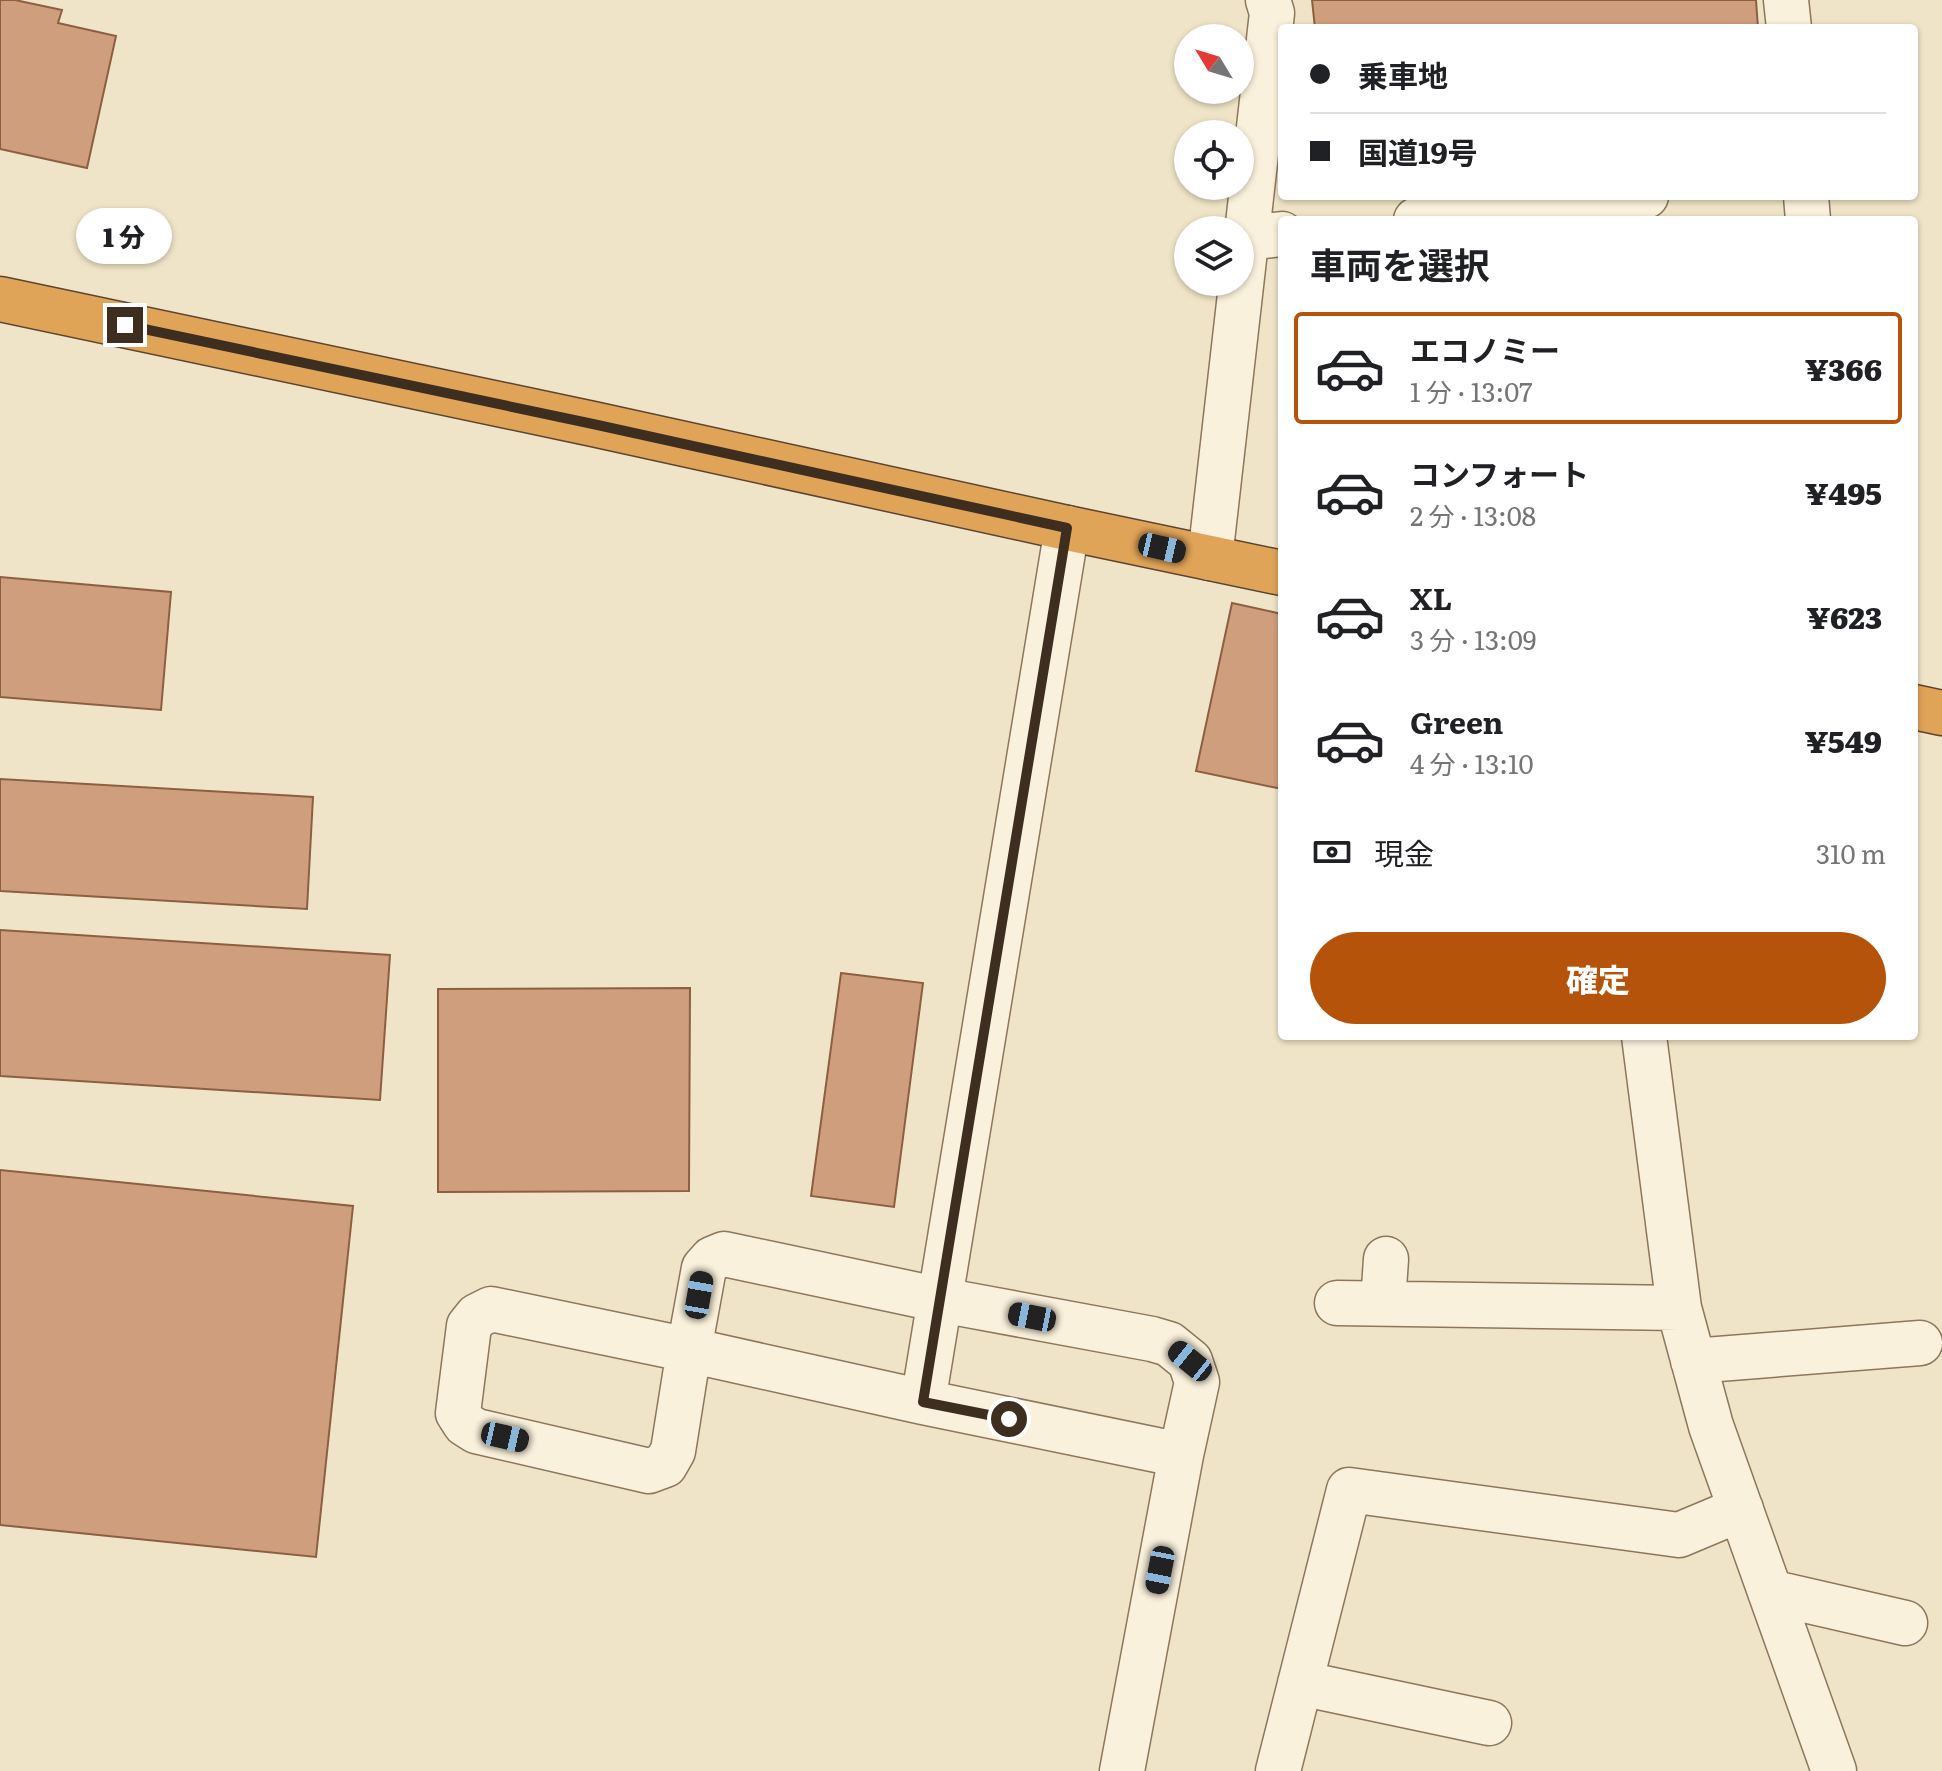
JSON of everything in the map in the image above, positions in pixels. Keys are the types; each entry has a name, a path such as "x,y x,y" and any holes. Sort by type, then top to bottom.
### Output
{"highway":[{"path":"0,299 1278,572"},
{"path":"1918,708 1942,713"}],"street":[{"path":"1210,558 1264,236 1272,13 1268,0"},
{"path":"1786,0 1789,24"},
{"path":"1454,216 1608,200"},
{"path":"923,1402 1067,528"},
{"path":"1645,1040 1679,1308 1711,1426 1834,1771"},
{"path":"1122,1771 1197,1382 1190,1361 1169,1344 724,1254 712,1259 704,1268 689,1350 673,1451 665,1465 649,1471 476,1431 465,1424 458,1413 469,1326 477,1316 491,1309 689,1350 923,1402 1181,1455"},
{"path":"1383,1303 1386,1259"},
{"path":"1337,1303 1679,1308"},
{"path":"1693,1361 1920,1343"},
{"path":"1278,1771 1349,1490 1679,1535 1741,1509"},
{"path":"1770,1592 1905,1623"},
{"path":"1300,1683 1489,1723"}],"building":[{"path":"0,0 62,10 58,23 116,36 87,168 0,149"},
{"path":"1312,0 1756,0 1758,24 1315,24"},
{"path":"0,577 171,592 161,710 0,697"},
{"path":"1232,603 1278,613 1278,788 1196,771"},
{"path":"0,779 313,797 307,909 0,891"},
{"path":"0,930 390,955 380,1100 0,1076"},
{"path":"841,973 923,983 894,1207 811,1196"},
{"path":"690,988 689,1191 438,1192 438,989"},
{"path":"0,1170 353,1206 316,1557 0,1525"}],"route":[{"path":"125,325 1067,528 923,1402 1009,1419"}]}
